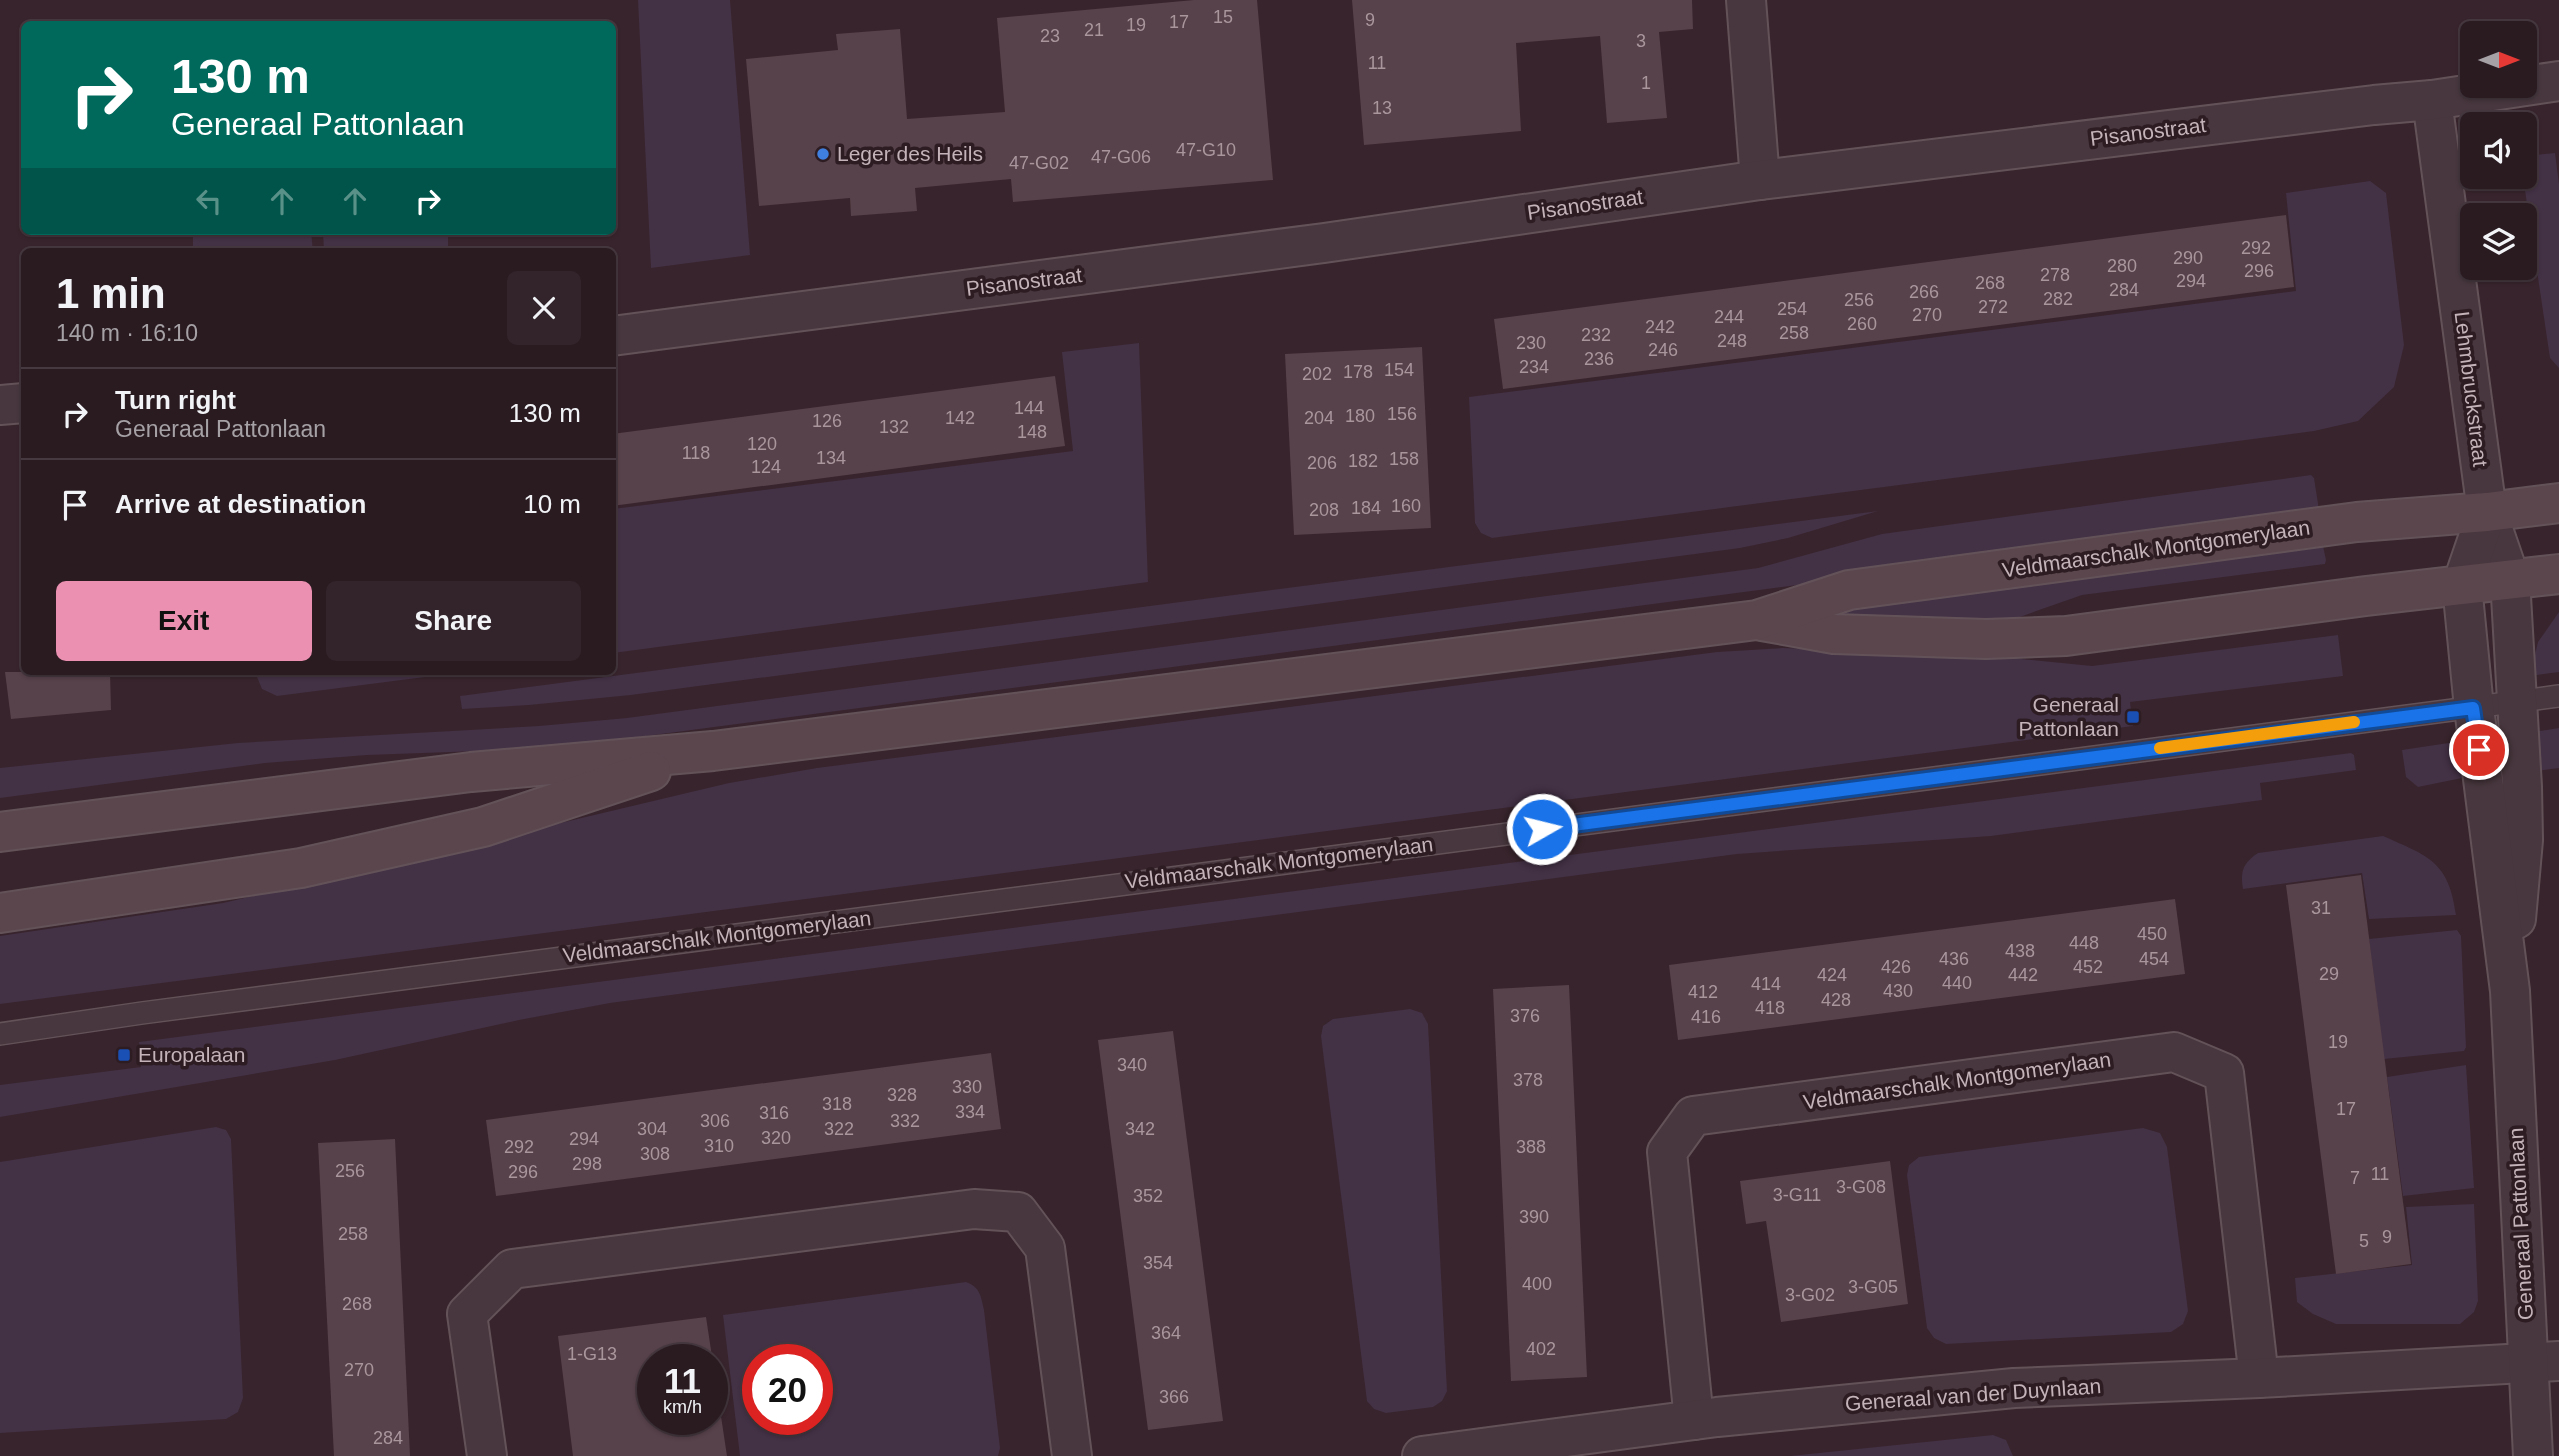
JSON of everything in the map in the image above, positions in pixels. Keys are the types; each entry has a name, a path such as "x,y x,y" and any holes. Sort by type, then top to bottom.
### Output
{"main road":[{"name":"Veldmaarschalk Montgomerylaan","path":"0,832 471,772 713,751 1757,620 1849,590 2357,522 2487,512 2559,503"},
{"name":"Veldmaarschalk Montgomerylaan","path":"1757,620 1834,634 1986,639 2053,636 2559,574"},
{"name":"Veldmaarschalk Montgomerylaan","path":"0,913 301,868 483,827 713,751"}],"street":[{"path":"1746,0 1760,180"},
{"name":"Pisanostraat","path":"616,335 1324,243 1760,180 2432,100 2559,80"},
{"name":"Lehmbruckstraat","path":"2432,100 2487,512"},
{"path":"0,405 21,403"},
{"name":"Generaal Pattonlaan","path":"2487,512 2510,579 2518,702 2523,840 2510,991"},
{"name":"Generaal Pattonlaan","path":"2487,512 2462,585 2473,708 2510,991 2543,1362 2533,1456"},
{"name":"Veldmaarschalk Montgomerylaan","path":"1694,1420 1667,1152 1693,1116 2174,1052 2224,1073 2259,1378"},
{"path":"487,1456 467,1314 512,1269 974,1209 1018,1212 1045,1248 1072,1456"},
{"name":"Generaal van der Duynlaan","path":"1422,1456 1694,1420 2014,1388 2543,1362"}],"lane":[{"name":"Veldmaarschalk Montgomerylaan","path":"0,1034 142,1013 2559,696"}],"shaded area":[{"path":"638,0 730,0 750,255 651,268"},
{"path":"2555,153 2559,184 2559,368 2550,358 2537,271 2537,203 2527,203 2525,189 2537,189 2537,155"},
{"path":"2370,181 2386,193 2404,345 2394,387 2358,421 2314,431 1492,538 1481,533 1475,523 1469,397 2296,291 2286,193"},
{"path":"193,235 311,235 313,248 193,248"},
{"path":"323,235 448,235 448,248 324,248"},
{"path":"1139,343 1148,582 616,653 616,509 1073,451 1062,352"},
{"path":"2311,475 2314,478 2319,510 1813,583 623,739 479,751 367,755 265,763 0,798 0,768 238,743 539,726 627,718 1758,568 1882,534"},
{"path":"1878,511 1788,538 1740,548 631,695 462,709 460,696"},
{"path":"2323,546 2325,564 2082,595 1994,626 1817,620 1817,610"},
{"path":"2559,612 2559,672 2530,676 2538,642"},
{"path":"2338,635 2343,676 2130,702 2133,726 0,1004 0,936 223,903 729,783 817,768 1717,652 1783,648 1980,655 2092,666"},
{"path":"256,675 441,675 277,696 262,689"},
{"path":"2559,728 2559,768 2535,771 2533,732"},
{"path":"2455,742 2462,778 2418,787 2406,777 2402,750"},
{"path":"2351,753 2354,755 2356,770 2260,783 2262,800 1991,836 1737,854 610,1003 335,1060 0,1117 0,1085 141,1067 139,1042"},
{"path":"2383,836 2434,863 2448,883 2456,915 2369,919 2362,873 2243,889 2244,868 2258,853"},
{"path":"2457,930 2461,936 2466,1047 2464,1051 2384,1059 2369,939"},
{"path":"1410,1009 1422,1013 1428,1024 1447,1391 1442,1401 1433,1407 1386,1413 1374,1409 1367,1401 1321,1036 1323,1026 1333,1019"},
{"path":"2466,1065 2474,1188 2403,1196 2387,1077"},
{"path":"216,1127 226,1130 231,1139 243,1398 238,1412 226,1419 0,1433 0,1162"},
{"path":"2143,1128 2160,1133 2167,1147 2188,1311 2183,1324 2171,1332 1946,1344 1934,1338 1927,1328 1907,1175 1909,1165 1919,1157"},
{"path":"2474,1204 2478,1301 2474,1312 2460,1324 2336,1324 2313,1314 2297,1302 2295,1278 2412,1265 2406,1207"},
{"path":"966,1282 971,1284 979,1293 984,1310 1000,1448 998,1456 740,1456 723,1315"},
{"path":"1993,1435 2006,1440 2013,1456 1790,1456"}],"building":[{"path":"1194,0 1257,0 1273,180 1013,202 1011,179 915,188 917,211 851,216 850,198 759,206 746,59 838,50 836,34 900,29 907,119 1005,112 997,18"},
{"path":"1352,0 1692,0 1693,29 1659,32 1667,118 1607,123 1600,36 1516,43 1521,131 1364,145"},
{"path":"2286,215 2294,287 1503,389 1494,319"},
{"path":"1422,347 1431,528 1294,535 1285,354"},
{"path":"1055,376 1065,446 616,505 616,433"},
{"path":"5,672 21,672 21,675 110,675 111,710 11,719"},
{"path":"2361,875 2411,1264 2336,1274 2286,885"},
{"path":"2175,899 2185,974 1678,1040 1669,965"},
{"path":"1569,985 1587,1377 1511,1381 1493,989"},
{"path":"1173,1031 1223,1421 1148,1430 1098,1040"},
{"path":"991,1053 1001,1129 496,1196 486,1120"},
{"path":"395,1139 410,1456 334,1456 318,1143"},
{"path":"1890,1161 1908,1304 1781,1322 1766,1221 1746,1224 1740,1181"},
{"path":"706,1317 710,1344 637,1344 637,1435 724,1435 727,1456 573,1456 558,1336"}],"slow traffic":[{"path":"2160,748 2354,722"}],"place":[{"name":"Leger des Heils","path":"823,154"},
{"name":"Generaal Pattonlaan","path":"2133,717"},
{"name":"Europalaan","path":"124,1055"}],"route":[{"path":"1542,829 2473,708 2479,750"}]}
